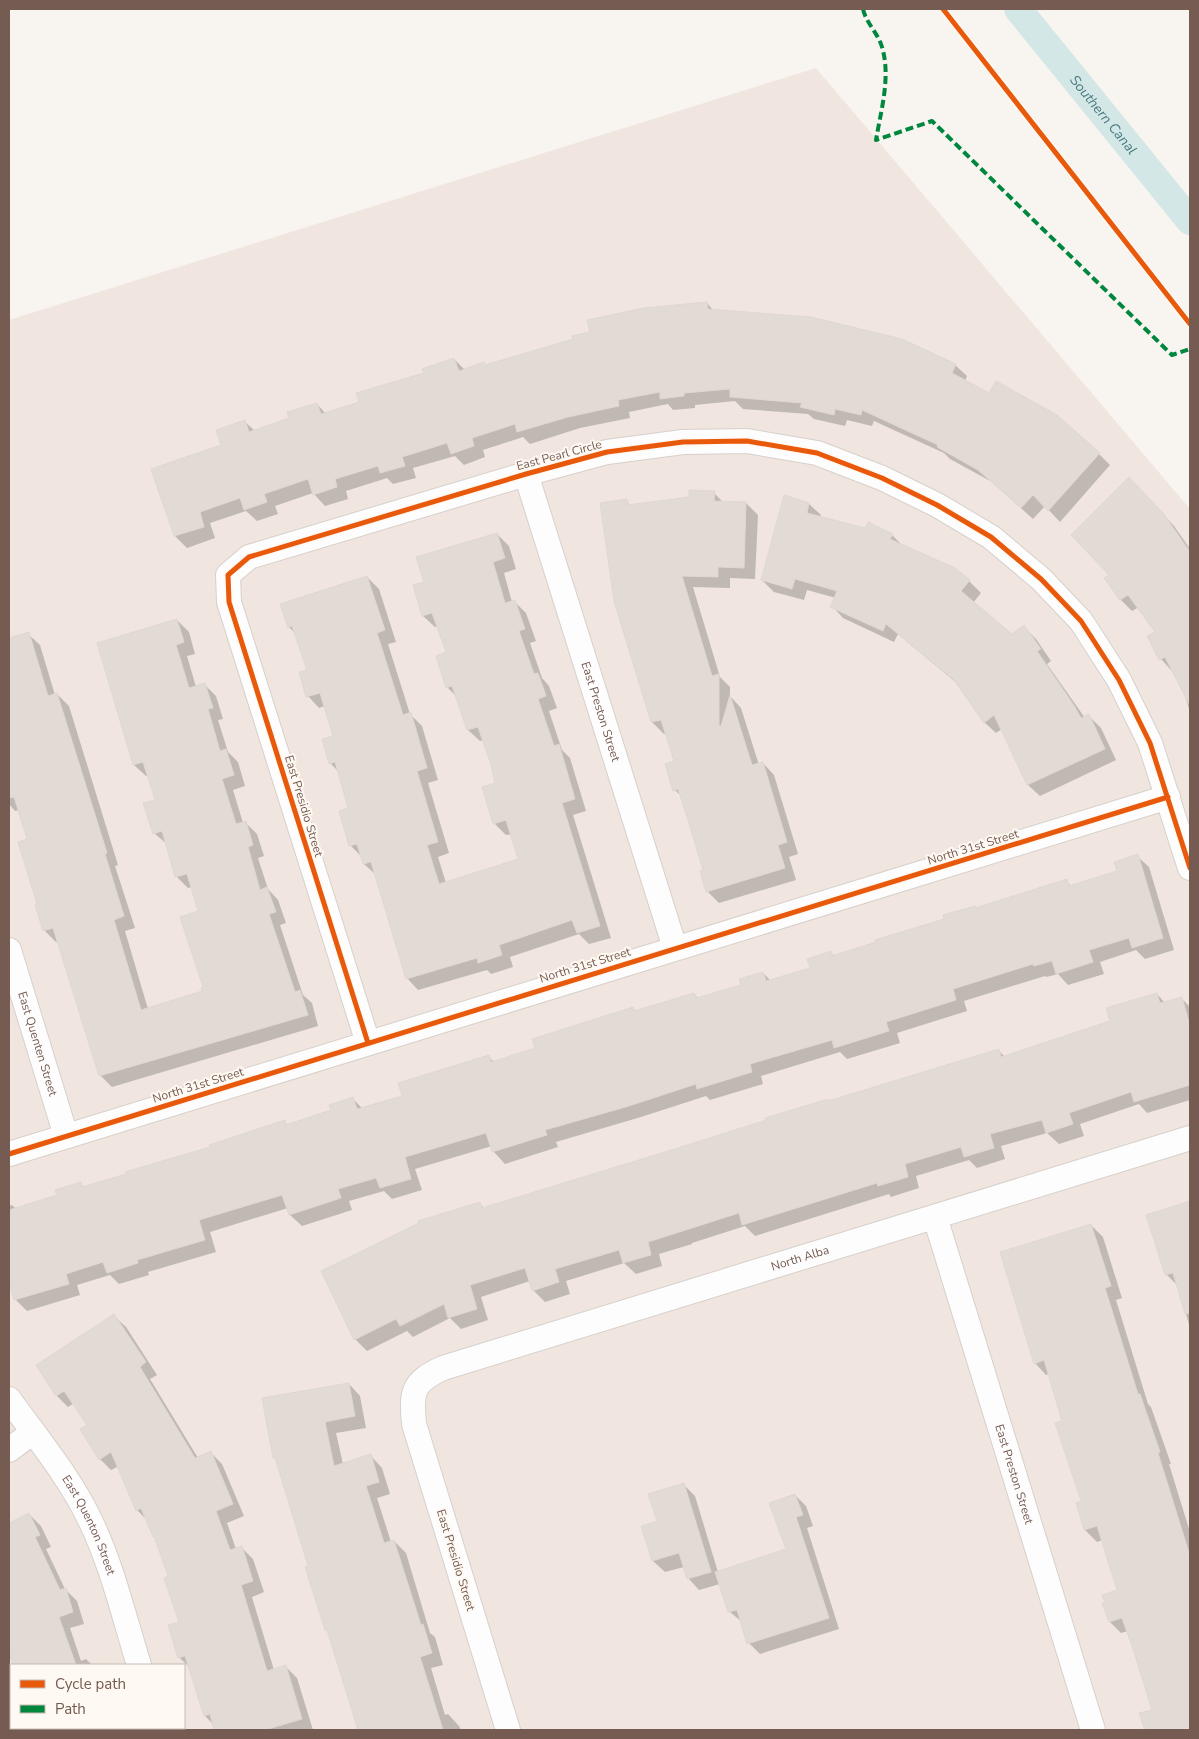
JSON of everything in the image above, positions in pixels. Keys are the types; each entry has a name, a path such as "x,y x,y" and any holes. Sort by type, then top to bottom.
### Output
{"street":[{"name":"East Pearl Circle","path":"228,575 249,558 526,474 606,452 684,442 747,441 817,454 882,478 937,505 991,537 1041,579 1080,622 1119,680 1150,743 1190,868"},
{"name":"East Preston Street","path":"526,474 675,948"},
{"name":"East Presidio Street","path":"228,575 229,602 368,1043"},
{"name":"North 31st Street","path":"9,1154 1168,797"},
{"name":"East Quenten Street","path":"9,950 66,1136"},
{"name":"North Alba","path":"415,1388 426,1376 443,1368 1190,1138"},
{"name":"East Preston Street","path":"936,1217 1093,1730"},
{"name":"East Presidio Street","path":"415,1388 412,1404 414,1424 508,1730"},
{"name":"East Quenton Street","path":"9,1399 61,1471 90,1520 111,1573 139,1664"},
{"path":"9,1450 33,1432"}],"shaded area":[{"path":"816,68 1190,509 1190,1730 9,1730 9,320"}],"building":[{"path":"707,302 708,309 811,317 902,339 956,364 952,373 989,393 996,381 1057,415 1100,453 1048,511 1033,495 1021,508 978,470 937,447 938,445 862,410 861,415 835,409 834,415 800,407 802,403 730,397 730,389 684,393 684,396 660,399 660,392 618,400 619,406 568,417 517,432 515,424 472,438 474,446 451,454 447,443 402,457 405,466 380,473 378,466 335,479 337,487 313,495 308,479 264,494 267,502 244,510 240,498 200,512 204,527 174,536 151,469 221,445 216,430 245,420 249,432 289,418 287,412 317,403 321,414 359,402 356,393 424,373 422,369 454,358 459,371 484,362 485,365 573,339 572,336 590,332 587,320 644,308"},
{"path":"1129,477 1163,513 1190,552 1190,706 1165,657 1159,660 1147,636 1155,632 1128,595 1120,600 1104,578 1109,575 1071,535"},
{"path":"689,490 715,491 714,501 746,502 744,568 718,567 718,577 682,576 712,676 719,674 719,726 721,726 730,695 752,765 763,762 787,842 778,845 785,868 706,892 700,871 703,870 688,820 678,789 673,791 665,764 674,761 661,720 651,722 614,601 600,503 627,499 628,505 689,497"},
{"path":"784,495 809,503 807,513 865,528 868,522 893,534 890,539 955,568 970,580 961,591 1012,634 1024,625 1041,649 1037,651 1081,718 1089,714 1105,749 1027,785 994,715 984,723 954,680 886,624 883,631 830,607 837,591 795,579 792,589 761,580"},
{"path":"497,533 505,558 493,562 505,603 515,600 525,629 519,631 534,674 538,673 546,696 538,699 554,746 559,744 575,799 562,803 600,926 577,933 572,920 499,945 502,955 478,963 477,958 406,979 371,862 363,864 357,844 349,846 339,811 348,808 335,762 329,764 322,739 333,736 320,693 306,697 299,672 307,670 292,626 288,628 280,604 367,576 385,630 377,633 403,715 411,712 427,768 417,771 438,842 427,845 439,884 518,859 506,820 493,824 482,787 495,783 491,765 478,727 467,730 452,686 446,688 436,656 446,652 432,613 422,616 413,585 424,582 416,557"},
{"path":"177,619 184,642 176,645 189,688 205,683 213,708 208,709 220,751 226,749 234,775 222,779 236,824 246,821 253,845 248,847 260,890 267,887 276,912 269,914 295,992 300,990 308,1015 99,1076 53,928 43,931 35,905 37,904 18,842 27,839 14,797 9,798 9,638 29,632 48,696 57,693 107,853 105,854 124,916 114,920 141,1010 202,991 201,988 203,987 180,917 198,911 187,874 175,877 162,831 153,834 143,803 155,800 143,762 133,765 97,643"},
{"path":"1138,854 1163,938 1132,948 1129,938 1089,950 1093,962 1056,974 1052,961 1034,966 1033,964 953,989 956,1000 886,1022 889,1031 834,1048 832,1040 750,1064 752,1072 697,1089 696,1084 629,1106 545,1130 547,1135 492,1152 486,1133 405,1157 411,1179 380,1188 376,1178 338,1189 341,1198 289,1215 282,1195 199,1220 205,1240 137,1260 138,1263 107,1273 103,1262 66,1274 69,1284 14,1300 9,1282 9,1210 57,1195 55,1190 81,1182 82,1187 126,1174 125,1172 210,1147 209,1145 285,1120 286,1125 331,1110 329,1105 353,1097 357,1109 402,1096 398,1083 489,1055 491,1062 535,1048 532,1039 633,1007 634,1011 694,993 696,998 741,985 739,979 763,972 766,981 810,968 807,959 831,951 832,956 876,942 875,940 944,919 943,915 975,906 975,908 1067,879 1069,886 1117,871 1114,862"},
{"path":"1157,993 1160,1003 1182,997 1190,1026 1190,1085 1134,1102 1131,1092 1069,1113 1073,1124 1046,1133 1042,1120 990,1134 994,1148 964,1157 961,1147 905,1164 908,1177 878,1186 877,1183 742,1225 739,1213 648,1242 651,1255 623,1263 619,1250 555,1269 559,1282 532,1291 525,1268 470,1285 477,1309 448,1318 444,1304 400,1326 396,1319 354,1340 321,1271 419,1223 418,1221 480,1202 482,1208 766,1120 765,1118 828,1099 828,1101 999,1049 1001,1057 1110,1021 1106,1008"},
{"path":"1190,1201 1190,1313 1185,1314 1173,1273 1165,1275 1146,1215"},
{"path":"1091,1224 1111,1286 1105,1288 1138,1394 1140,1394 1160,1452 1158,1453 1190,1556 1190,1730 1145,1730 1139,1713 1152,1710 1134,1652 1122,1618 1109,1622 1102,1603 1105,1602 1102,1595 1117,1590 1097,1526 1084,1530 1076,1503 1081,1501 1055,1423 1062,1421 1044,1360 1034,1364 1000,1252"},
{"path":"114,1314 146,1362 140,1367 195,1458 211,1451 233,1504 216,1511 230,1550 242,1546 253,1581 241,1585 267,1671 286,1665 302,1719 265,1730 214,1730 210,1714 204,1716 185,1656 178,1658 168,1625 179,1622 164,1578 168,1576 154,1536 141,1508 136,1511 111,1452 99,1460 80,1429 87,1425 64,1391 56,1396 36,1365"},
{"path":"349,1383 355,1416 325,1422 334,1466 371,1454 379,1482 366,1486 384,1543 394,1540 421,1625 423,1624 432,1653 420,1657 443,1730 358,1730 305,1567 308,1566 275,1458 273,1458 262,1398"},
{"path":"684,1483 711,1572 687,1579 679,1553 652,1561 641,1526 657,1521 648,1494"},
{"path":"795,1494 803,1515 796,1517 829,1618 747,1644 737,1610 728,1612 715,1572 786,1549 769,1503"},
{"path":"29,1513 40,1535 35,1537 60,1590 66,1588 73,1612 59,1617 76,1664 13,1664 9,1652 9,1523"}],"waterway":[{"name":"Southern Canal","path":"1018,9 1190,221"}],"marked path":[{"path":"863,9 880,42 885,58 884,94 876,140 932,121 1172,355 1190,349"}],"cycle path":[{"path":"943,9 1190,324"},
{"path":"368,1043 229,602 228,575 249,557 526,474 607,452 683,442 747,441 817,453 882,478 937,505 991,537 1041,579 1081,621 1119,680 1150,743 1190,868"},
{"path":"9,1154 1168,797"}]}
